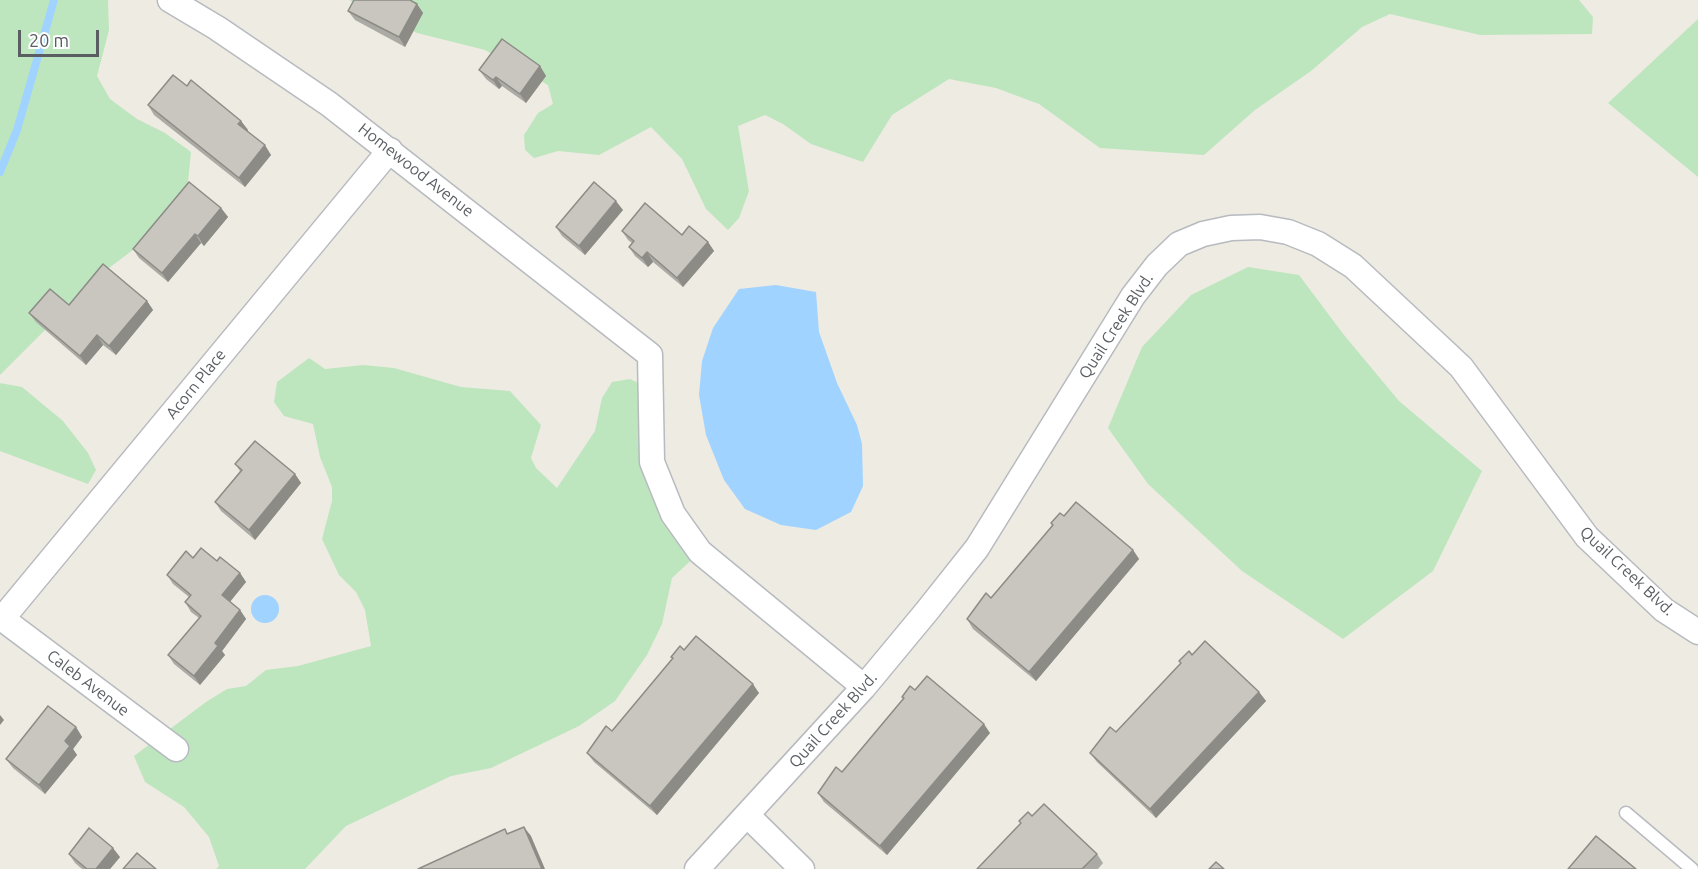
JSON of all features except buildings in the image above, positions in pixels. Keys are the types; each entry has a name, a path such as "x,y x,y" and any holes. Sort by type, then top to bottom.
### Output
{"street":[{"name":"Homewood Avenue","path":"170,0 217,28 329,104 650,355 652,462 673,514 700,552 864,687"},
{"name":"Acorn Place","path":"1,618 390,150"},
{"name":"Quail Creek Blvd.","path":"697,869 864,687 977,548 1132,297 1157,265 1179,244 1203,234 1231,228 1260,227 1288,232 1318,244 1353,267 1461,367 1510,429 1587,537 1664,610 1698,632"},
{"name":"Caleb Avenue","path":"1,618 176,749"},
{"path":"747,815 802,869"}],"lane":[{"path":"1626,813 1692,869"}],"green space":[{"path":"0,0 108,0 109,30 97,76 110,99 137,119 165,133 191,152 187,192 158,231 101,274 0,375"},
{"path":"349,0 1579,0 1593,17 1592,34 1480,35 1390,14 1362,27 1311,71 1255,110 1204,155 1100,148 1039,104 996,88 949,79 892,115 863,162 811,144 783,124 765,115 738,126 749,191 739,218 728,230 706,209 682,159 651,127 599,155 558,151 534,158 525,150 524,135 538,113 553,104 548,85 485,50 417,33"},
{"path":"1698,19 1698,177 1608,103"},
{"path":"1248,267 1299,275 1344,335 1399,401 1482,471 1433,571 1343,639 1242,571 1148,484 1108,428 1142,347 1191,295"},
{"path":"309,358 325,369 363,365 394,368 461,387 510,391 541,425 531,458 536,468 557,488 595,431 602,398 612,382 630,379 651,389 652,462 700,552 672,578 662,624 647,655 615,701 579,726 491,768 451,776 346,826 305,869 216,869 219,866 209,837 184,807 145,782 134,756 206,702 227,689 246,686 266,670 298,666 371,646 365,610 356,592 339,575 322,539 332,501 332,487 320,457 313,424 284,416 274,402 277,382"},
{"path":"0,383 22,387 63,421 88,453 96,470 88,484 0,451"}],"water":[{"path":"776,285 816,292 819,332 837,383 857,425 862,444 863,486 851,512 816,530 781,525 745,509 724,480 706,435 699,395 702,361 713,328 739,289"},
{"path":"265,595 275,599 279,609 275,619 265,623 255,619 251,609 255,599"}],"waterway":[{"path":"0,172 17,130 54,0"}]}
